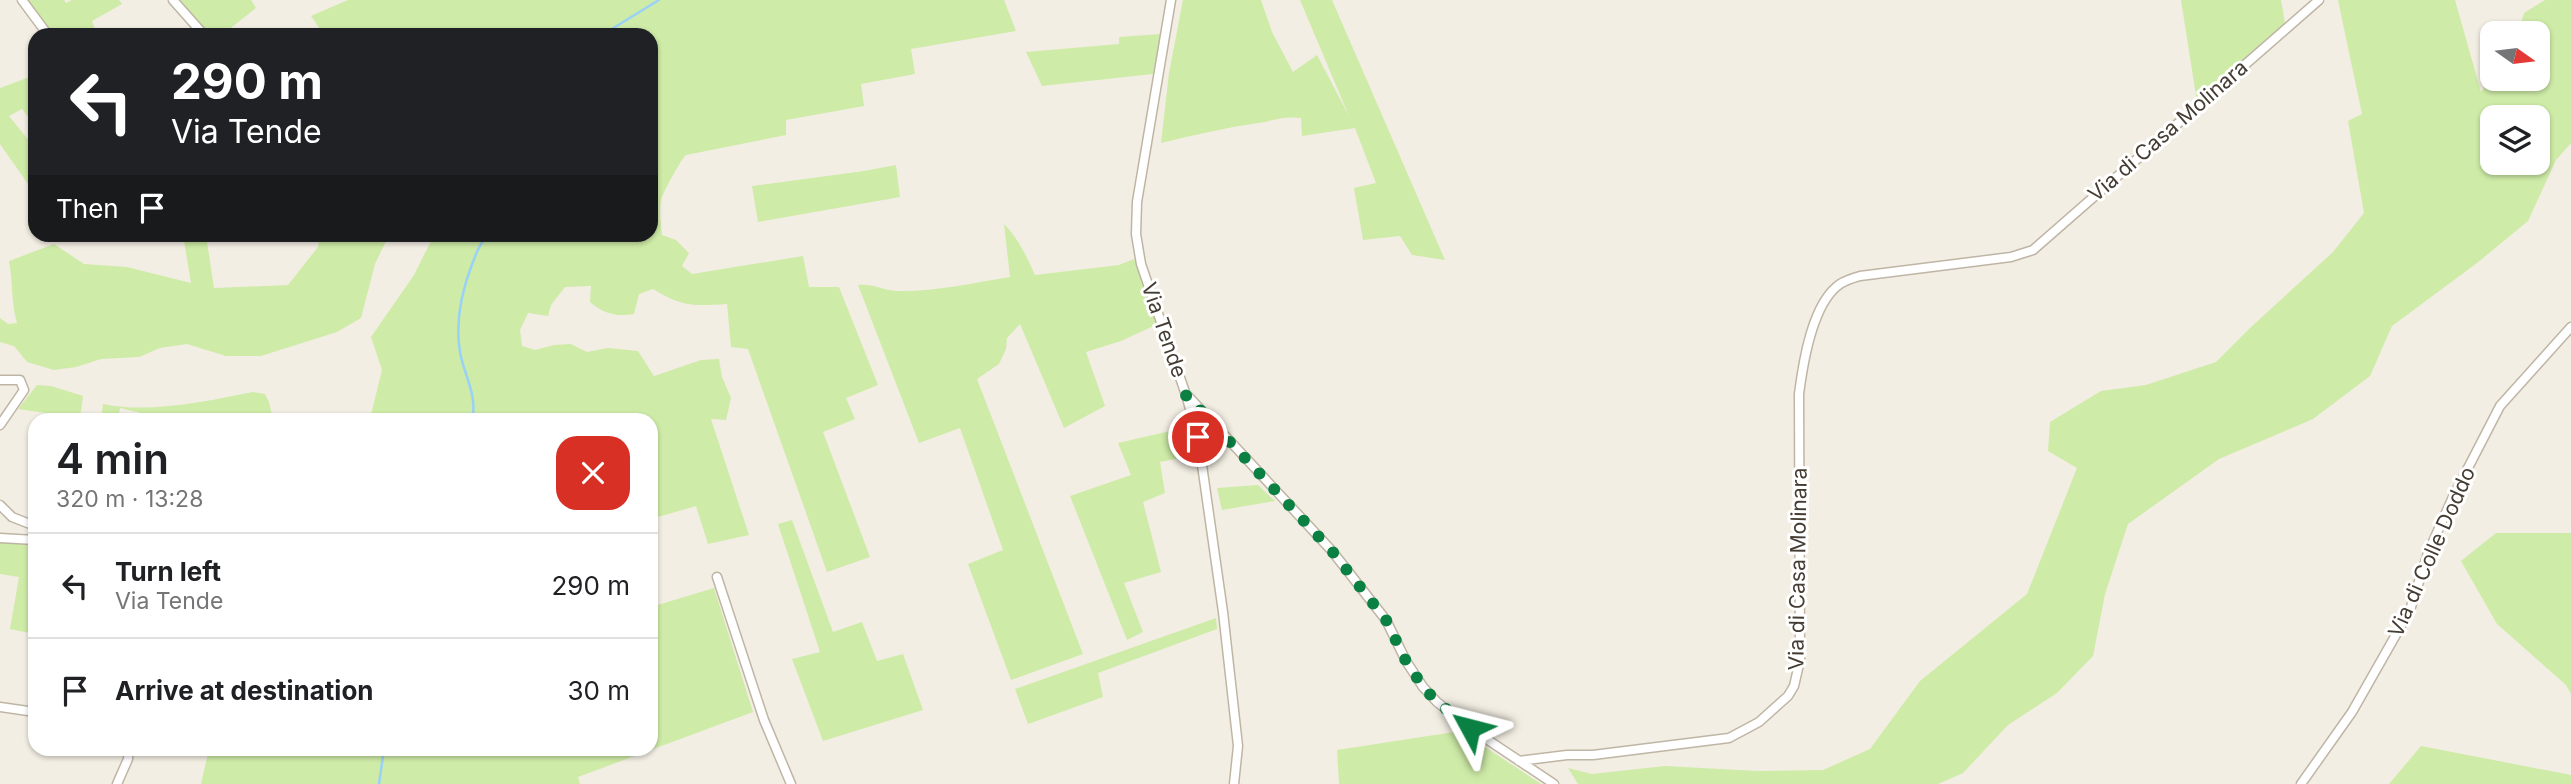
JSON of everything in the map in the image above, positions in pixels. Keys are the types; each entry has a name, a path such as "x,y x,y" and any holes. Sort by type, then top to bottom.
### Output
{"street":[{"path":"22,0 43,28"},
{"path":"173,0 198,28"},
{"name":"Via Tende","path":"1171,0 1135,220 1141,264 1198,437 1223,612 1238,746 1234,784"},
{"name":"Via di Casa Molinara","path":"1519,761 1729,738 1759,722 1775,709 1794,686 1800,660 1799,394 1802,367 1817,316 1833,290 1840,284 1860,276 2011,257 2033,250 2319,0"},
{"name":"Via di Colle Doddo","path":"2301,784 2352,712 2410,610 2428,553 2453,496 2500,406 2571,327"},
{"path":"0,380 20,380 24,390 0,425"},
{"path":"1186,395 1332,551 1386,620 1406,661 1423,687 1460,721 1554,784"},
{"path":"0,505 12,517 28,523"},
{"path":"0,538 28,540"},
{"path":"717,577 764,720 791,784"},
{"path":"0,707 28,711"},
{"path":"117,784 128,756"}],"green space":[{"path":"25,0 64,0 66,3 72,0 119,0 122,4 92,21 94,28 47,28"},
{"path":"179,0 251,0 256,8 231,28 203,28"},
{"path":"348,0 1004,0 1016,31 911,49 915,74 861,84 864,106 786,120 786,135 686,155 661,200 662,235 676,240 689,253 682,266 692,274 803,256 809,287 839,287 878,385 846,398 855,419 823,432 870,557 827,572 748,349 731,347 727,304 688,304 653,289 639,294 634,314 616,315 590,302 591,286 565,287 551,305 548,316 528,313 520,330 522,346 535,350 571,344 587,352 608,348 638,351 654,376 701,360 719,359 722,377 731,398 726,420 711,419 749,535 708,544 696,506 658,517 658,413 371,413 382,370 371,337 414,275 430,242 658,242 658,28 319,28 311,16"},
{"path":"1183,0 1261,0 1272,32 1293,72 1317,55 1349,116 1300,0 1332,0 1445,260 1412,255 1400,236 1363,240 1354,188 1376,183 1355,128 1302,136 1301,118 1289,118 1221,129 1161,143 1169,73"},
{"path":"2181,0 2281,0 2285,23 2197,102"},
{"path":"2338,0 2455,0 2481,92 2550,91 2550,21 2522,21 2524,13 2545,0 2571,0 2571,143 2556,160 2550,173 2550,105 2480,105 2480,175 2549,175 2528,221 2392,326 2370,376 2313,419 2219,459 2128,524 2105,594 2093,656 2057,693 2008,725 1963,773 1938,784 1578,784 1568,768 1592,774 1665,766 1757,771 1823,770 1870,749 1920,681 2027,594 2077,468 2048,451 2050,422 2101,391 2146,385 2216,362 2333,252 2364,213 2348,121 2362,114"},
{"path":"1161,34 1153,74 1042,86 1026,52 1119,44 1119,37"},
{"path":"28,78 28,117 22,109 9,116 28,139 28,184 0,144 0,88"},
{"path":"896,165 900,197 758,222 752,186"},
{"path":"1004,224 1018,242 1035,275 1119,265 1134,259 1160,323 1121,341 1086,352 1105,406 1064,428 1020,324 1007,338 1006,349 999,364 977,379 1083,654 1011,680 968,564 1003,550 960,428 919,443 858,285 910,291 1010,277"},
{"path":"184,242 207,242 214,288 288,285 318,247 319,242 386,242 375,264 361,318 337,332 261,356 226,356 187,344 160,348 139,357 101,359 54,370 27,362 14,346 0,342 0,318 8,324 17,323 9,261 54,244 84,264 127,267 191,283"},
{"path":"37,385 51,386 83,396 81,413 46,413 18,409"},
{"path":"253,392 265,394 271,413 141,413 120,408 119,413 102,413 103,404 140,408 198,402"},
{"path":"1188,427 1195,455 1160,462 1165,493 1143,502 1161,572 1124,583 1143,632 1127,640 1070,496 1131,475 1118,443"},
{"path":"1258,485 1275,501 1222,510 1217,488"},
{"path":"792,520 833,632 862,622 877,661 903,654 923,710 823,741 792,659 820,652 778,524"},
{"path":"2496,533 2571,533 2571,694 2566,685 2497,624 2461,561"},
{"path":"0,541 28,544 28,633 10,629 19,577 0,574"},
{"path":"714,588 753,712 658,747 658,605"},
{"path":"1216,618 1217,629 1098,673 1103,697 1028,724 1015,689"},
{"path":"1461,731 1541,784 1339,784 1337,750"},
{"path":"2421,746 2571,775 2571,784 2389,784"},
{"path":"207,756 635,756 578,777 580,784 201,784"}],"waterway":[{"path":"613,28 659,0"},
{"path":"473,413 470,386 460,352 459,319 471,267 483,242"},
{"path":"379,784 383,756"}],"route":[{"path":"1198,437 1186,395 1332,551 1386,620 1406,661 1423,687 1437,702 1470,728"}]}
